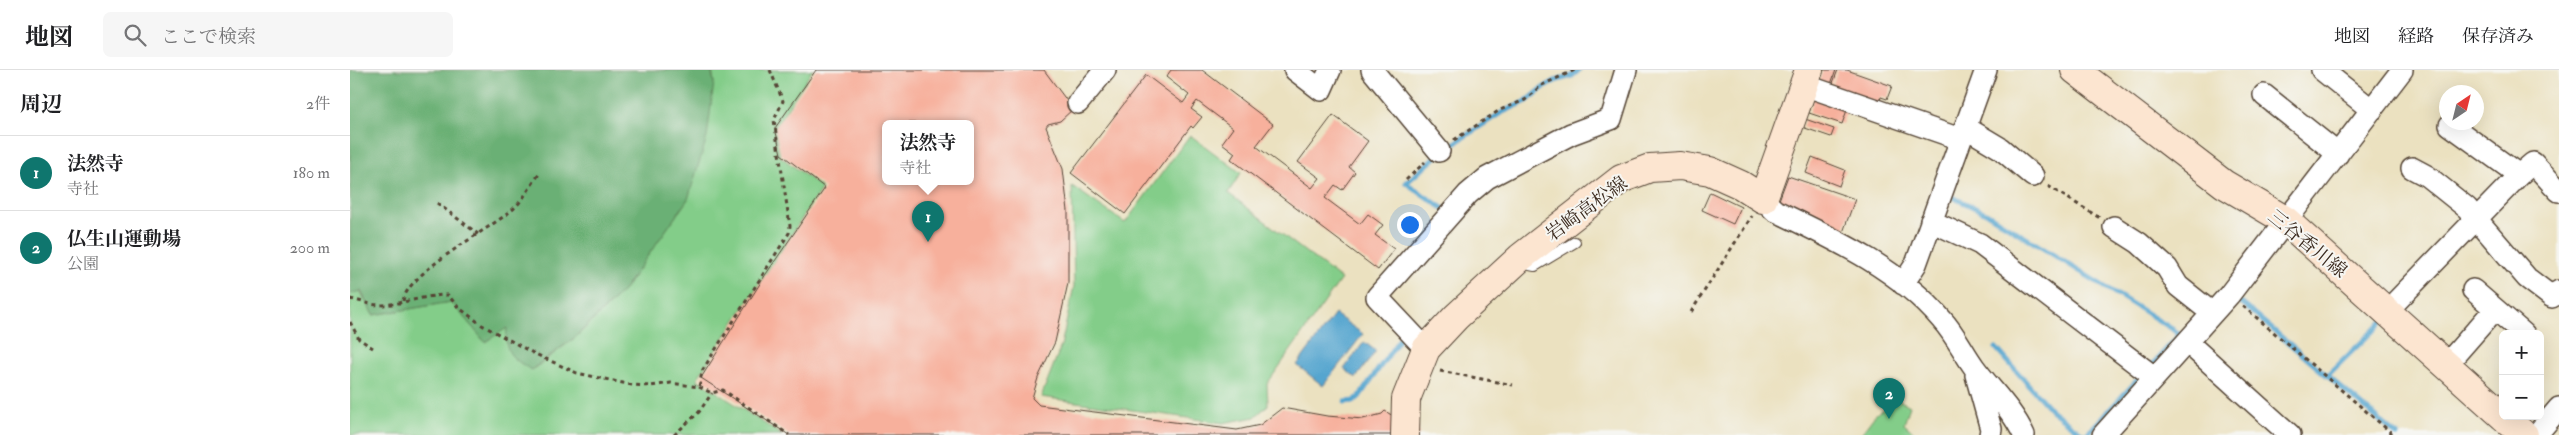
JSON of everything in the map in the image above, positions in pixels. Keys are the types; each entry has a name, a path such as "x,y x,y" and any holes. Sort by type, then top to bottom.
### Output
{"main road":[{"name":"三谷香川線","path":"2075,70 2224,184 2285,220 2499,412"},
{"path":"1763,199 1806,77"},
{"name":"岩崎高松線","path":"1404,435 1406,399 1421,358 1456,317 1521,257 1621,179 1650,168 1680,166 1710,171 1741,185 1763,199"},
{"name":"三谷香川線","path":"2507,420 2524,435"}],"street":[{"path":"1078,103 1105,70"},
{"path":"1295,70 1322,90 1330,70"},
{"path":"1372,70 1439,151"},
{"path":"1421,358 1378,297 1468,194 1487,178 1571,134 1611,119 1626,70"},
{"path":"1903,284 1916,264 1986,70"},
{"path":"2322,70 2372,110"},
{"path":"2103,435 2229,295 2402,70"},
{"path":"1806,77 2000,148 2033,176"},
{"path":"2264,95 2338,154"},
{"path":"2457,130 2518,175"},
{"path":"2387,311 2518,175 2533,163 2559,191"},
{"path":"2412,168 2443,188 2467,208 2528,278 2552,297 2559,291"},
{"path":"1763,199 1774,210 1868,258 1903,284 1944,321 1974,367 2003,401 2024,435"},
{"path":"1931,221 1980,244 2154,377"},
{"path":"2114,227 2167,268 2178,286 2212,313"},
{"path":"2473,290 2519,330"},
{"path":"2446,365 2495,309"},
{"path":"2187,342 2290,435"},
{"path":"1974,367 1991,429 1990,435"},
{"path":"2536,435 2559,408"}],"lane":[{"path":"1521,257 1530,265 1535,266 1575,242"}],"path":[{"path":"699,387 702,371 789,233 790,226 774,120 783,101 770,70"},
{"path":"1406,180 1439,151 1500,110 1525,100 1542,85 1575,70"},
{"path":"403,301 405,292 419,276 513,209 540,173"},
{"path":"2033,176 2114,227"},
{"path":"1690,312 1763,199"},
{"path":"437,203 478,234"},
{"path":"350,299 380,305 429,295 448,295 458,307 482,325 533,353 588,377 632,385 651,386 671,383 699,387 712,393 723,390 789,435"},
{"path":"2229,295 2394,435"},
{"path":"350,322 359,339 373,348"},
{"path":"1421,358 1513,385"},
{"path":"674,435 699,412 712,393"}],"green space":[{"path":"350,70 711,70 714,82 707,137 688,199 622,292 574,338 531,370 518,362 510,354 506,337 507,328 485,342 451,302 373,315 361,291 350,294"},
{"path":"712,70 813,70 774,128 780,156 822,188 697,379 782,435 350,435 350,294 360,291 373,315 451,302 485,342 507,327 532,370 576,337 622,292 688,199 714,82"},
{"path":"1190,135 1241,173 1228,193 1341,279 1267,384 1268,405 1255,417 1223,423 1041,397 1061,346 1074,286 1072,186 1125,223"},
{"path":"1897,399 1910,406 1904,424 1917,435 1860,435 1876,414"}],"water":[{"path":"1335,314 1363,334 1323,386 1297,365"},
{"path":"1364,342 1376,351 1356,378 1344,369"}],"building":[{"path":"816,70 1044,70 1073,109 1060,121 1048,124 1046,127 1063,169 1068,211 1068,283 1055,342 1038,378 1032,398 1039,405 1237,430 1260,425 1282,408 1327,416 1363,419 1382,414 1385,411 1412,428 1418,428 1419,435 789,435 701,378 766,274 825,188 781,154 775,128"},
{"path":"1171,70 1202,70 1273,124 1256,146 1312,188 1320,178 1298,162 1333,115 1368,141 1349,167 1355,172 1342,190 1335,185 1325,198 1360,224 1368,214 1383,225 1375,235 1394,249 1378,270 1231,159 1235,153 1222,143 1233,128 1197,101 1191,109 1202,117 1193,128 1191,126 1125,214 1071,173 1146,75 1183,103 1189,95 1166,77"},
{"path":"1823,70 1836,70 1831,84 1819,81"},
{"path":"1838,70 1847,70 1892,86 1887,99 1881,97 1878,105 1831,88"},
{"path":"1815,95 1847,110 1842,124 1809,113"},
{"path":"1805,119 1834,129 1831,137 1802,127"},
{"path":"1812,157 1845,170 1839,186 1806,173"},
{"path":"1788,176 1855,199 1841,238 1779,200"},
{"path":"1710,192 1741,207 1733,224 1702,210"}],"waterway":[{"path":"1444,150 1501,113 1527,101 1543,88 1555,81 1572,76 1579,70"},
{"path":"1437,156 1406,183 1447,211"},
{"path":"1946,194 1988,214 2185,337"},
{"path":"2233,296 2397,435"},
{"path":"2328,375 2385,319"},
{"path":"1345,402 1354,401 1359,397 1403,334 1402,332"},
{"path":"2150,367 2180,334"},
{"path":"1996,348 2051,410 2084,435"},
{"path":"2086,435 2142,375"}],"place":[{"name":"法然寺","path":"928,242"},
{"name":"仏生山運動場","path":"1889,419"}]}
